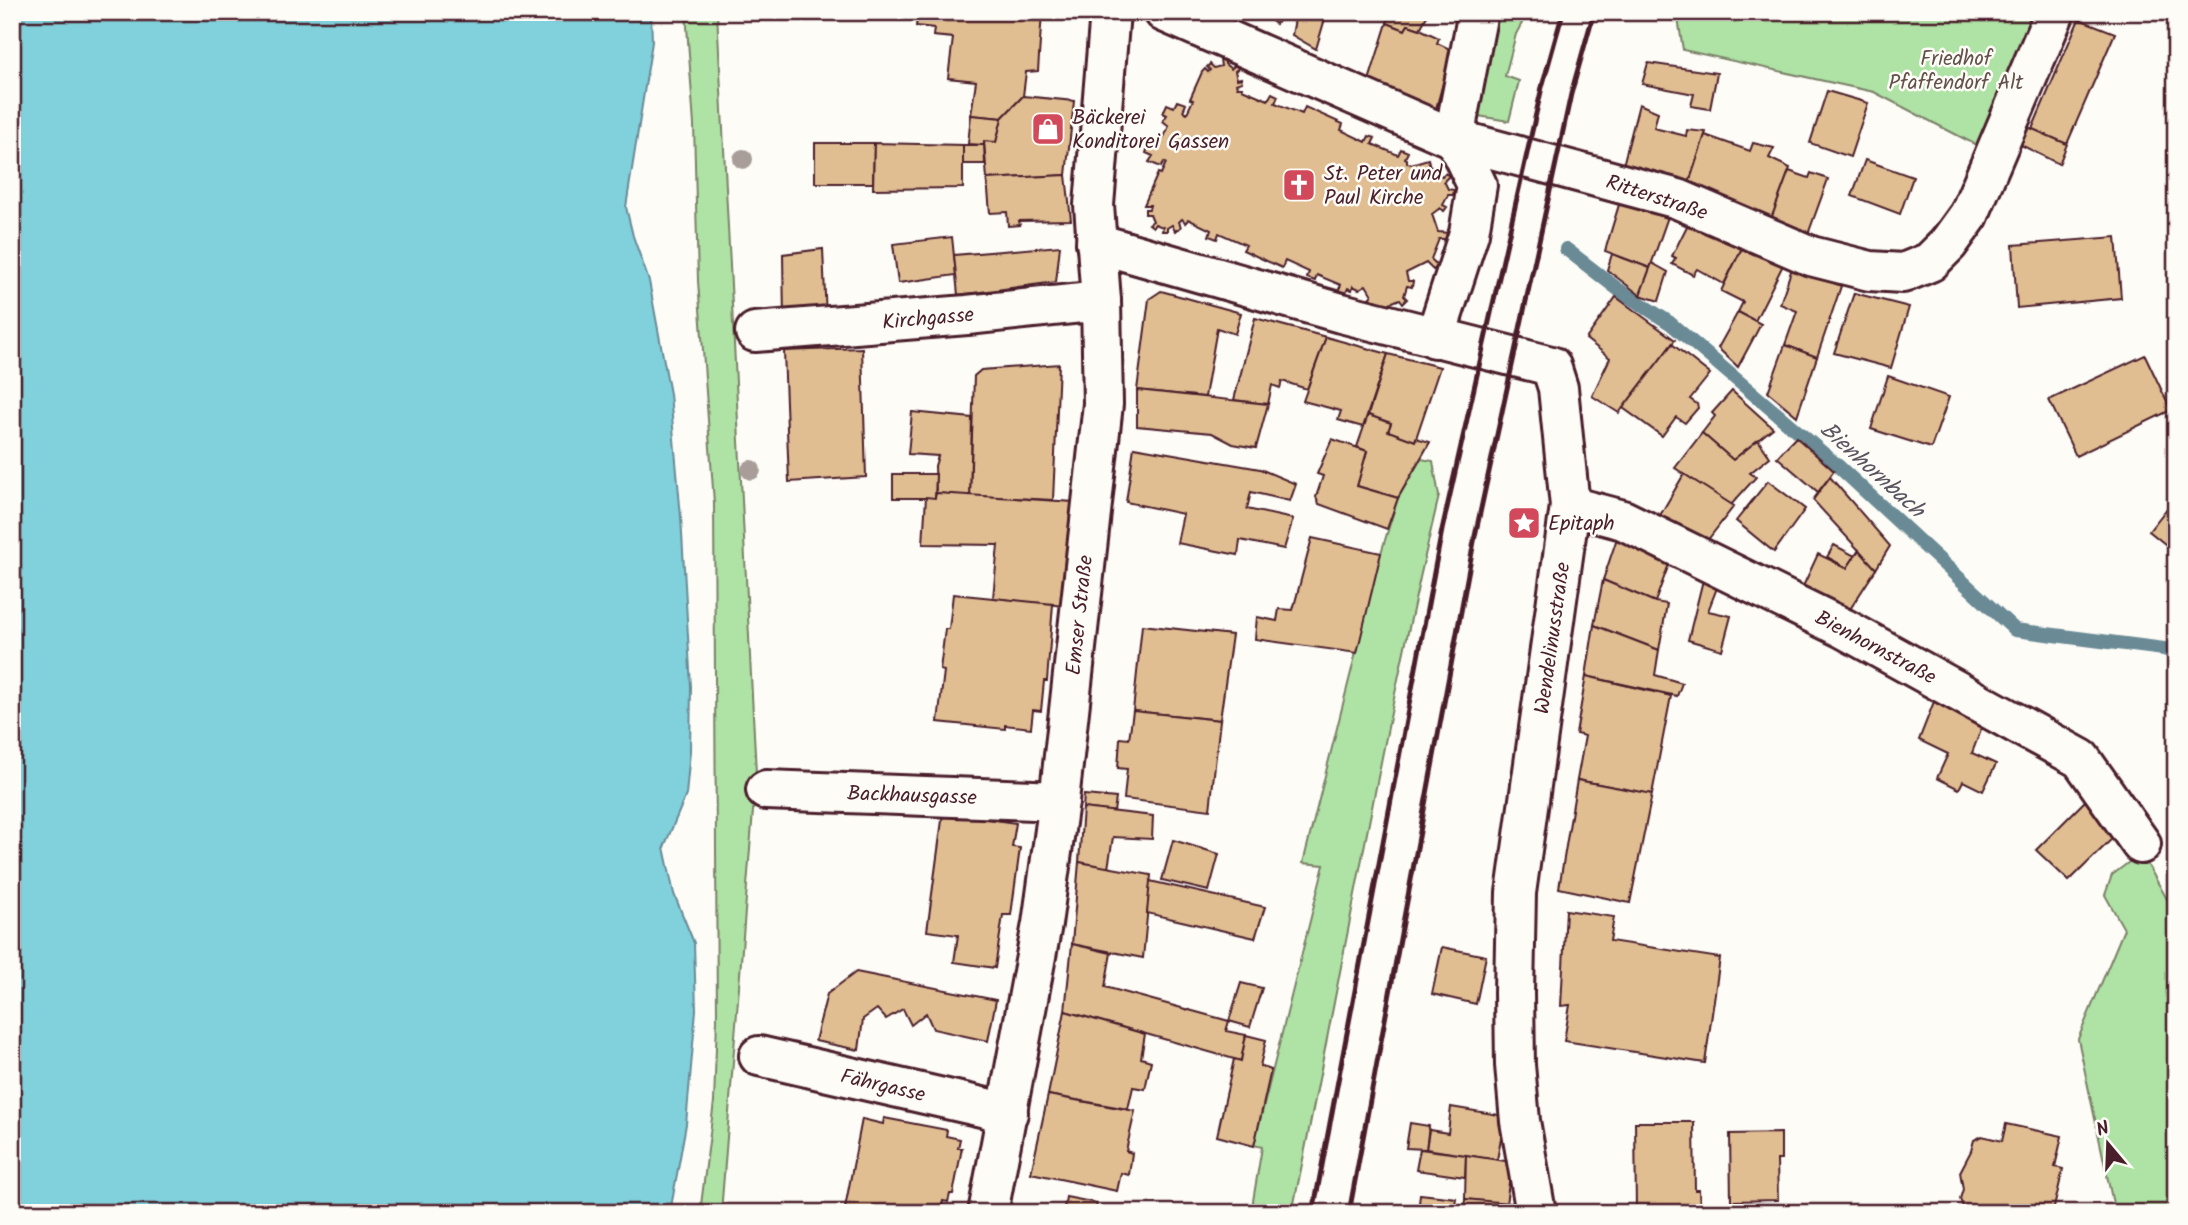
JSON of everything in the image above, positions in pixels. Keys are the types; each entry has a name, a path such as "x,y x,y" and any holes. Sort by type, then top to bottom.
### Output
{"street":[{"name":"Emser Straße","path":"988,1213 1042,924 1059,801 1103,404 1101,301 1094,205 1110,12"},
{"name":"Ritterstraße","path":"1164,12 1455,139 1678,199 1811,257 1870,271 1903,273 1930,262 1948,244 1969,215 2055,12"},
{"path":"1435,338 1469,233 1477,185 1455,139 1458,110 1478,12"},
{"name":"Wendelinusstraße","path":"1096,243 1435,338 1551,366 1558,388 1570,506 1516,893 1514,993 1515,1065 1520,1121 1536,1213"},
{"name":"Kirchgasse","path":"755,332 967,316 1101,301"},
{"name":"Bienhornstraße","path":"1570,506 1622,520 1843,628 2081,758 2141,844"},
{"name":"Backhausgasse","path":"766,790 1059,801"},
{"name":"Fährgasse","path":"759,1056 1008,1113"}],"green space":[{"path":"686,12 717,12 756,773 721,1213 700,1213 714,1102 717,1020 714,503 698,281 694,125"},
{"path":"1499,12 1528,12 1516,34 1505,76 1519,81 1509,121 1478,116"},
{"name":"Friedhof Pfaffendorf Alt","path":"1677,12 2042,12 1984,149 1874,92 1683,50"},
{"path":"1421,459 1433,461 1439,496 1381,764 1292,1213 1251,1213 1262,1147 1254,1145 1324,865 1303,863 1381,553 1398,498"},
{"path":"2141,853 2171,906 2176,943 2176,1213 2115,1213 2078,1039 2124,929 2105,895 2112,875"}],"water":[{"path":"12,12 651,12 652,42 626,207 649,281 670,394 681,517 691,687 686,795 664,847 674,894 694,943 696,1010 686,1124 670,1213 12,1213"}],"building":[{"path":"918,12 1042,12 1038,71 1026,72 1023,96 1002,118 971,115 976,81 948,78 953,38 933,36 934,28 916,26"},
{"path":"1259,12 1285,12 1276,24"},
{"path":"1293,12 1327,12 1316,49 1292,35 1295,19 1292,20"},
{"path":"1390,12 1429,12 1420,29 1408,25 1405,30 1387,23"},
{"path":"2079,19 2115,33 2067,144 2032,129"},
{"path":"1387,23 1405,30 1408,25 1420,29 1439,38 1437,43 1452,50 1434,116 1367,87"},
{"name":"St. Peter und Paul Kirche","path":"1220,60 1225,60 1225,64 1231,69 1235,65 1239,68 1235,71 1237,79 1241,78 1242,82 1236,84 1237,87 1268,100 1272,93 1278,96 1275,103 1302,114 1305,107 1343,124 1341,130 1366,142 1369,136 1375,138 1372,144 1398,155 1401,149 1408,152 1405,158 1407,163 1428,159 1430,167 1433,167 1430,171 1449,176 1444,181 1448,189 1454,190 1453,195 1448,195 1443,205 1447,207 1444,211 1440,208 1432,214 1438,232 1449,233 1449,239 1439,239 1431,259 1438,266 1433,270 1426,263 1406,273 1408,281 1413,281 1412,287 1407,286 1404,296 1407,299 1403,303 1400,299 1390,303 1390,308 1385,309 1385,304 1375,300 1372,303 1368,299 1372,295 1366,285 1359,289 1353,286 1352,290 1348,288 1345,295 1338,291 1341,285 1317,275 1315,281 1307,278 1309,272 1285,261 1282,268 1243,250 1246,245 1219,233 1217,239 1209,236 1211,230 1188,219 1186,223 1182,219 1179,222 1181,227 1175,231 1172,225 1167,231 1162,231 1163,227 1149,224 1153,221 1150,214 1145,214 1145,209 1149,209 1150,205 1144,205 1158,173 1161,174 1166,163 1161,167 1149,162 1153,156 1146,153 1150,142 1156,144 1164,137 1169,126 1163,121 1167,115 1163,113 1167,104 1174,107 1177,101 1186,104 1183,111 1187,113 1202,72 1205,69 1208,72 1210,70 1207,67 1210,64 1214,68 1221,66"},
{"path":"1648,63 1717,73 1710,109 1691,106 1694,94 1642,84"},
{"path":"1827,91 1868,103 1850,157 1810,143"},
{"path":"1023,96 1074,101 1066,175 987,179 984,141 996,142 1002,118"},
{"path":"1639,104 1658,112 1654,128 1686,136 1687,130 1706,132 1687,189 1622,169"},
{"path":"971,115 1002,118 996,142 984,141 984,145 968,144"},
{"path":"2028,127 2067,144 2059,164 2021,145"},
{"path":"1705,135 1750,151 1753,143 1774,148 1769,158 1790,168 1770,222 1687,189"},
{"path":"815,143 874,143 873,183 815,183"},
{"path":"874,143 963,145 963,188 873,189"},
{"path":"963,145 984,145 985,164 963,164"},
{"path":"1865,160 1913,177 1900,214 1852,196"},
{"path":"1789,171 1809,178 1811,173 1828,179 1807,237 1770,222"},
{"path":"1066,175 1071,220 1019,221 1020,225 1008,226 1007,212 990,213 987,179"},
{"path":"1621,198 1670,211 1650,268 1605,251"},
{"path":"1690,220 1744,244 1724,284 1697,269 1693,275 1672,264 1676,258 1672,256"},
{"path":"952,237 956,275 898,283 893,244"},
{"path":"2116,237 2121,298 2017,308 2013,245"},
{"path":"1744,244 1785,261 1755,321 1738,312 1743,302 1721,291"},
{"path":"1060,246 1056,282 958,295 954,255"},
{"path":"823,249 826,318 784,320 783,254"},
{"path":"1612,254 1650,268 1640,295 1607,270"},
{"path":"1652,263 1668,272 1659,301 1640,295"},
{"path":"1793,265 1841,286 1817,357 1785,345 1797,311 1780,304"},
{"path":"1161,291 1241,313 1235,334 1217,328 1205,397 1137,390 1149,299"},
{"path":"1854,293 1909,307 1891,368 1834,353"},
{"path":"1616,297 1675,340 1619,413 1592,396 1610,358 1586,339"},
{"path":"1738,312 1761,324 1738,367 1718,348"},
{"path":"1255,318 1326,337 1307,389 1282,381 1280,388 1272,385 1268,404 1234,400"},
{"path":"1326,337 1388,354 1363,427 1338,420 1341,411 1303,401"},
{"path":"1672,344 1710,374 1690,399 1698,408 1685,423 1676,417 1662,436 1623,408"},
{"path":"1785,345 1817,357 1797,416 1768,392"},
{"path":"862,348 866,477 789,482 784,351"},
{"path":"1388,354 1440,367 1415,441 1388,431 1391,423 1368,415"},
{"path":"2145,355 2171,410 2076,456 2049,400"},
{"path":"1059,364 1053,500 970,496 974,376 981,370"},
{"path":"1888,376 1949,397 1931,448 1871,429"},
{"path":"1137,390 1268,404 1256,448 1233,444 1212,433 1137,426"},
{"path":"1732,391 1773,428 1733,460 1702,433 1715,416 1712,413"},
{"path":"912,412 972,418 970,496 936,493 935,466 938,456 908,454"},
{"path":"1368,415 1391,423 1388,431 1415,441 1416,438 1430,442 1398,498 1357,486 1367,451 1357,447"},
{"path":"1702,433 1733,460 1758,440 1770,457 1750,473 1756,477 1731,505 1675,468"},
{"path":"1796,437 1834,471 1818,492 1777,457"},
{"path":"1332,439 1367,451 1357,486 1398,498 1387,529 1319,504 1316,497 1323,476 1317,474"},
{"path":"1134,447 1260,469 1296,484 1290,501 1251,492 1247,509 1293,519 1284,549 1240,540 1238,555 1177,543 1183,514 1126,502"},
{"path":"893,474 936,474 935,498 893,498"},
{"path":"1684,474 1734,506 1700,550 1655,524"},
{"path":"1830,477 1890,546 1876,569 1813,500"},
{"path":"1768,481 1805,509 1774,552 1736,521"},
{"path":"936,493 1074,502 1064,606 993,598 998,545 923,544 926,497 935,498"},
{"path":"2176,497 2176,553 2149,531"},
{"path":"1619,532 1672,556 1655,602 1603,580"},
{"path":"1312,538 1381,553 1357,653 1255,639 1257,617 1277,621 1279,609 1293,610"},
{"path":"1834,545 1855,556 1847,568 1827,557"},
{"path":"1859,550 1876,569 1845,617 1799,595 1818,554 1847,568"},
{"path":"1705,572 1720,580 1708,611 1731,616 1722,650 1688,640"},
{"path":"1603,580 1655,602 1667,604 1659,650 1594,625"},
{"path":"953,594 1053,604 1047,681 1044,681 1041,711 1033,710 1031,728 1005,725 1005,729 938,722 944,671 940,670"},
{"path":"1142,625 1232,635 1220,720 1133,711"},
{"path":"1594,625 1659,650 1655,675 1682,683 1677,696 1586,676"},
{"path":"1586,676 1671,696 1652,794 1577,780 1585,736 1576,734"},
{"path":"1937,694 1985,719 1972,753 1996,764 1983,791 1963,781 1959,789 1937,778 1948,754 1919,740"},
{"path":"1133,711 1220,720 1210,810 1124,799 1127,769 1118,768 1120,738 1129,739"},
{"path":"1577,780 1652,794 1630,903 1559,888"},
{"path":"1084,795 1116,798 1114,812 1083,808"},
{"path":"2089,797 2121,830 2069,881 2036,850"},
{"path":"1083,808 1153,816 1152,839 1113,837 1108,868 1079,862"},
{"path":"943,813 1016,823 1012,847 1020,848 1011,915 1003,915 995,968 954,962 958,935 927,931"},
{"path":"1173,840 1219,854 1209,891 1162,880"},
{"path":"1079,862 1151,875 1143,958 1072,944"},
{"path":"1150,881 1265,907 1255,938 1147,913"},
{"path":"1566,910 1614,917 1610,941 1720,958 1705,1063 1564,1041 1570,1005 1561,1006"},
{"path":"1072,944 1111,953 1105,987 1229,1021 1226,1031 1246,1035 1241,1061 1065,1011"},
{"path":"1442,947 1486,956 1476,1004 1432,994"},
{"path":"856,972 996,1000 988,1041 933,1029 926,1013 911,1025 903,1009 886,1019 877,1009 863,1019 859,1050 815,1041 827,994"},
{"path":"1241,983 1262,988 1250,1027 1229,1021"},
{"path":"1065,1011 1145,1034 1141,1058 1151,1061 1145,1089 1133,1087 1128,1109 1048,1095"},
{"path":"1246,1035 1266,1040 1260,1066 1271,1070 1254,1146 1217,1136 1234,1059 1241,1061"},
{"path":"1048,1095 1135,1111 1126,1151 1132,1153 1129,1175 1121,1173 1117,1191 1031,1173"},
{"path":"1451,1107 1505,1116 1497,1160 1426,1149 1429,1130 1448,1133"},
{"path":"884,1118 947,1130 946,1136 960,1139 958,1148 962,1148 953,1194 950,1194 948,1202 943,1201 941,1213 844,1213 862,1119 883,1124"},
{"path":"1635,1122 1694,1122 1695,1190 1699,1190 1700,1209 1636,1210"},
{"path":"1410,1123 1429,1126 1426,1149 1406,1148"},
{"path":"2006,1124 2062,1136 2055,1167 2063,1169 2053,1212 2044,1210 2043,1213 1982,1213 1963,1207 1960,1199 1963,1189 1960,1172 1974,1140 1982,1136 2002,1141"},
{"path":"1781,1133 1781,1160 1777,1160 1778,1200 1731,1201 1730,1134"},
{"path":"1420,1149 1466,1155 1465,1177 1416,1170"},
{"path":"1466,1155 1512,1162 1506,1204 1465,1199"},
{"path":"1420,1194 1456,1198 1454,1213 1418,1213"},
{"path":"1066,1197 1097,1203 1095,1213 1063,1213"},
{"path":"1465,1199 1519,1204 1519,1213 1464,1213"}],"waterway":[{"name":"Bienhornbach","path":"1566,249 1619,290 1670,323 1837,465 2015,630 2164,649 2176,653"}],"railway":[{"path":"1313,1213 1442,530 1542,87 1563,12"},
{"path":"1349,1213 1475,536 1571,94 1594,12"}],"place":[{"name":"Bäckerei Konditorei Gassen","path":"1048,129"},
{"name":"St. Peter und Paul Kirche","path":"1299,185"},
{"name":"Epitaph","path":"1524,523"}]}
